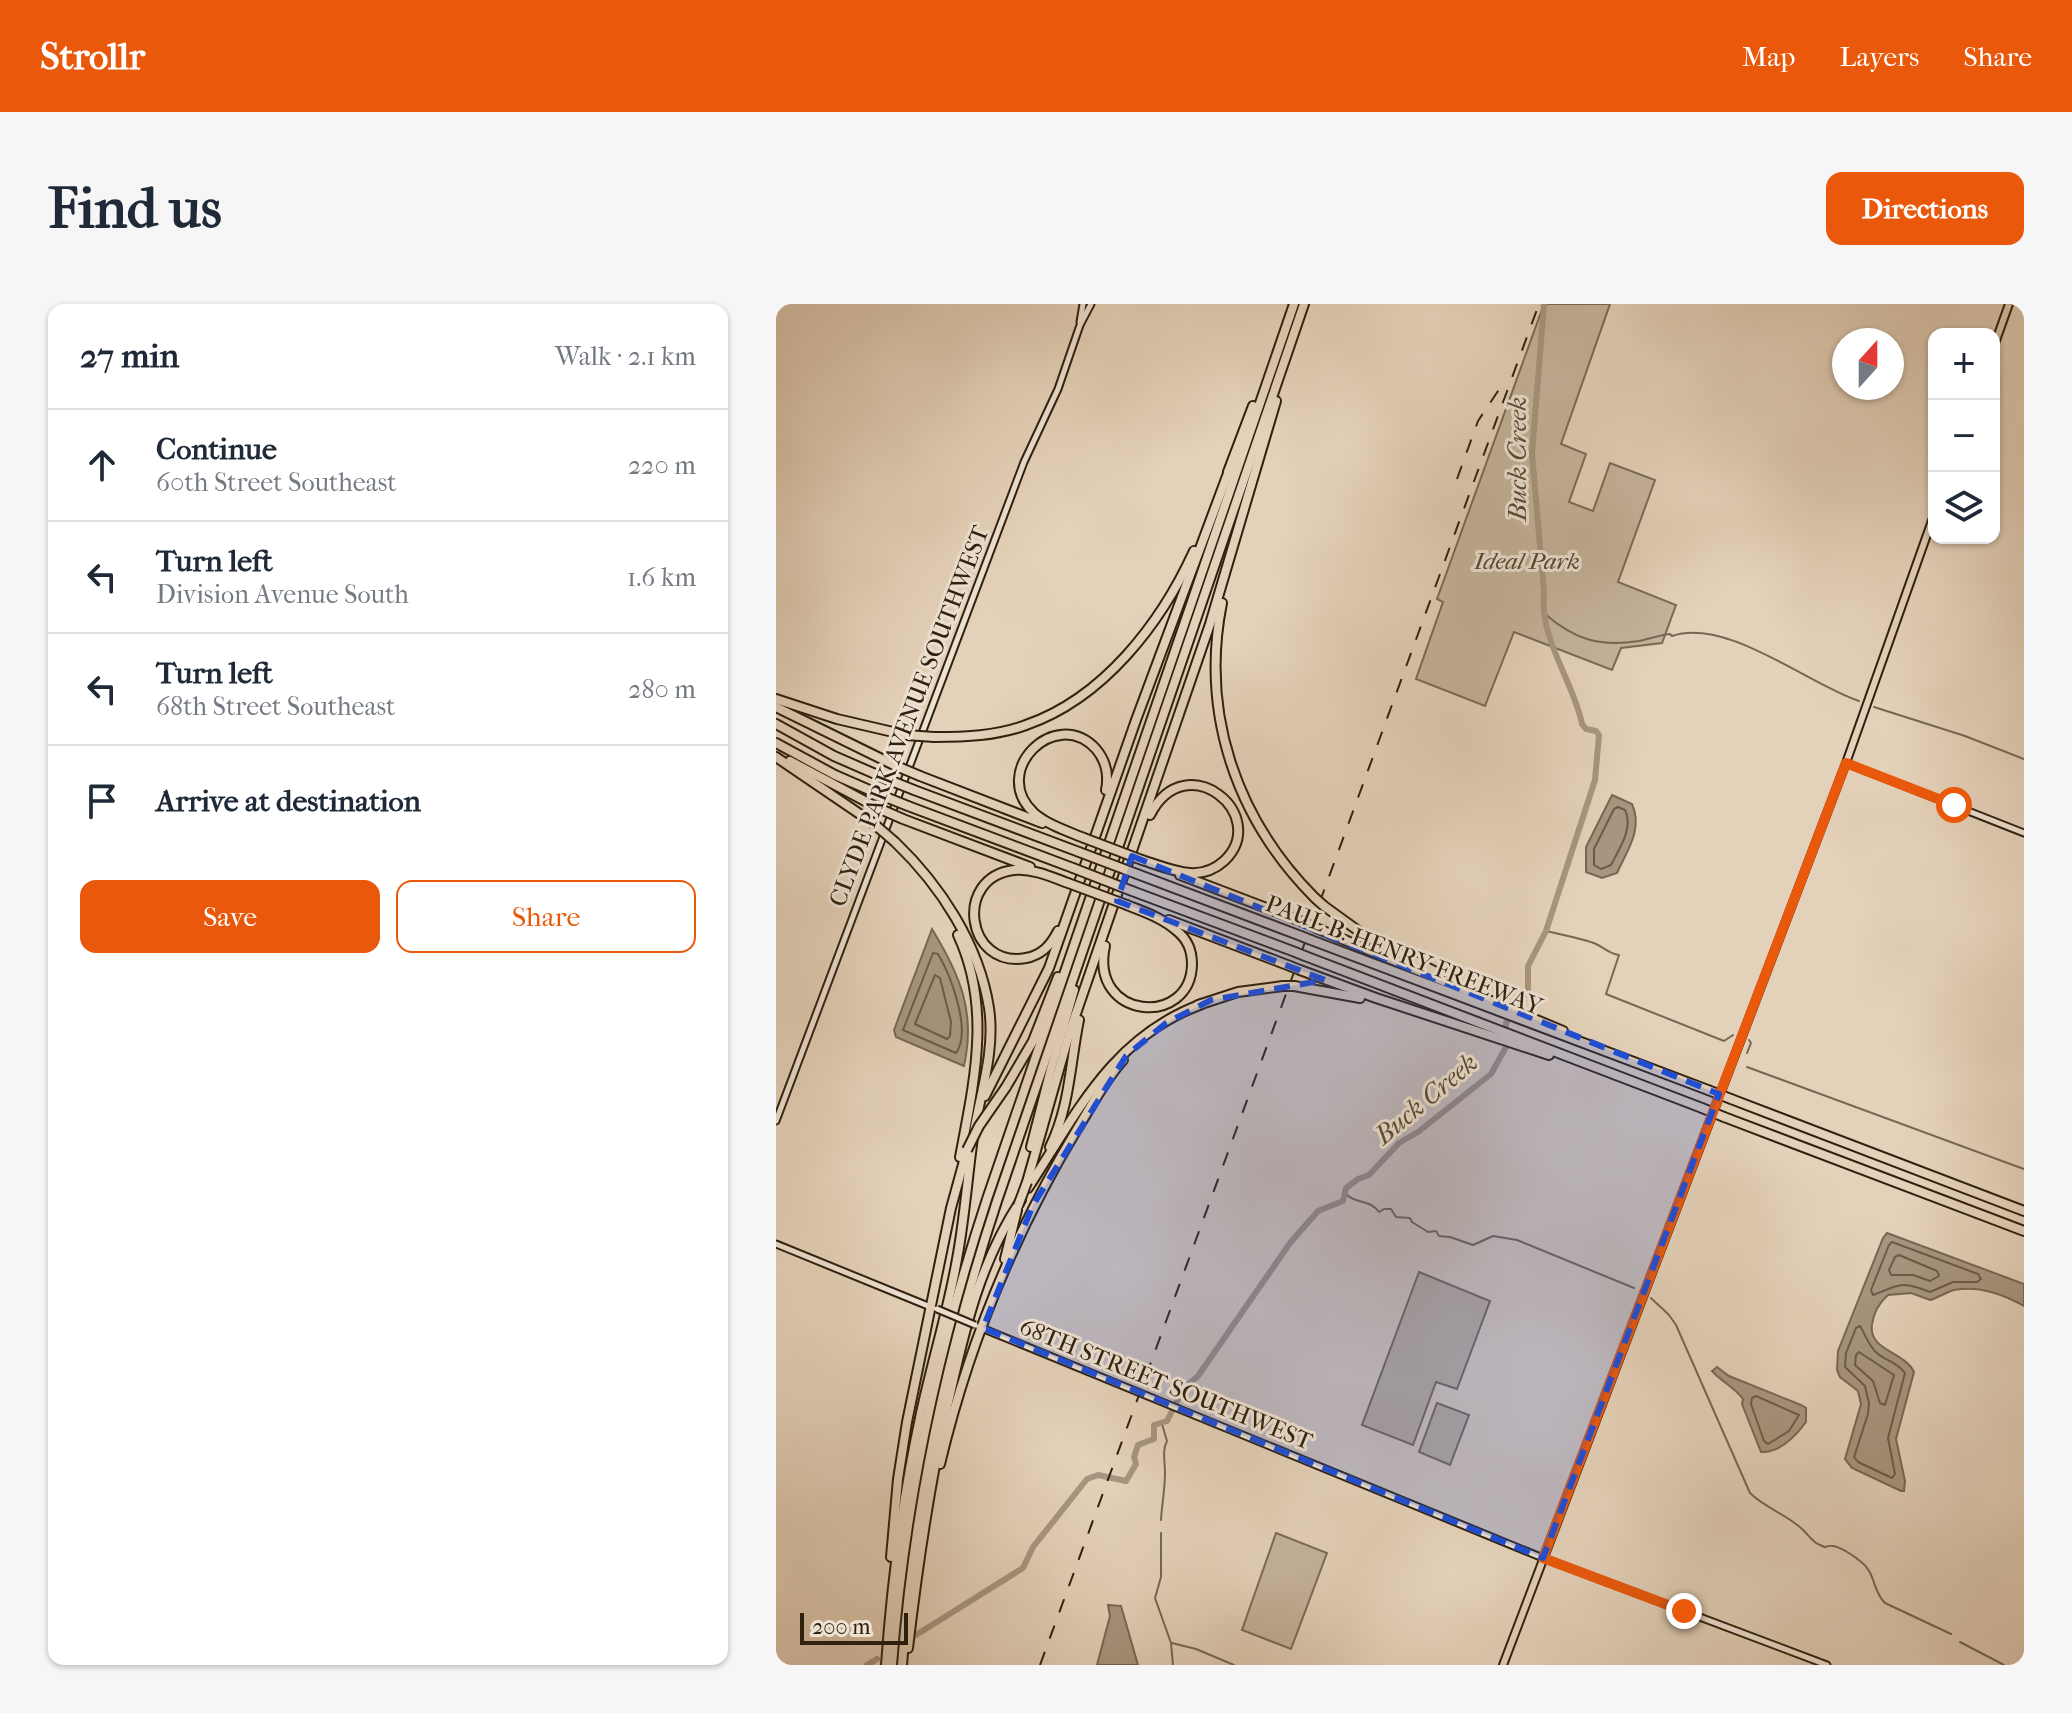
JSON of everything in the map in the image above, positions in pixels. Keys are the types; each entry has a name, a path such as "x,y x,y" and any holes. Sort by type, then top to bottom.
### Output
{"highway":[{"path":"951,1208 988,1088 1044,980 1095,833 1292,304"},
{"path":"892,1665 907,1528 922,1444 944,1346 973,1244 1292,304"},
{"path":"1017,1206 1027,1182 1070,1031 1210,624 1304,304"},
{"path":"904,1665 908,1591 922,1494 939,1407 966,1298 1304,304"},
{"path":"776,699 837,719 906,735 934,737 986,735 1025,726 1060,709 1106,674 1141,638 1178,585 1230,468"},
{"path":"1238,532 1217,634 1215,684 1219,718 1231,766 1250,812 1281,860 1324,906 1384,947 1488,1001"},
{"path":"776,707 920,776 1306,923 1666,1075 2024,1211"},
{"name":"PAUL B. HENRY FREEWAY","path":"776,724 818,749 914,790 1311,940 1488,1001 1564,1034"},
{"path":"1084,838 1040,817 1022,794 1019,781 1022,764 1031,749 1044,740 1065,735 1080,738 1095,748 1103,760 1108,783 1095,833"},
{"name":"PAUL B. HENRY FREEWAY","path":"776,743 821,768 908,806 1295,952 1478,1027 1645,1086 2024,1231"},
{"path":"776,754 903,819 1300,970 1462,1027"},
{"path":"776,754 873,823 930,881 947,903 967,940 989,1007 990,1050 969,1150 957,1262 923,1400 905,1497 885,1665"},
{"path":"1135,849 1159,801 1174,789 1193,785 1209,788 1231,806 1237,823 1237,837 1230,853 1216,867 1189,873 1142,860"},
{"path":"1068,883 1026,870 995,876 984,886 975,905 973,917 980,937 993,951 1007,957 1025,958 1038,954 1054,940 1074,895"},
{"path":"995,1298 1051,1069 1108,874"},
{"path":"885,1665 898,1479 934,1308 978,1060 978,1014 967,955 930,881"},
{"path":"969,1150 979,1126 1033,1041 1090,899"},
{"path":"1114,908 1103,957 1109,985 1119,998 1134,1005 1149,1008 1164,1005 1182,992 1189,978 1192,959 1189,947 1172,927 1127,905"},
{"path":"904,1665 944,1418 973,1301 990,1253 1061,1122 1088,982"},
{"path":"1017,1206 1112,1063 1156,1025 1202,1004 1238,992 1294,986 1344,994 1462,1027 1478,1027"},
{"path":"923,1544 957,1400 979,1326 995,1298 1033,1205 1111,1075 1139,1043 1166,1023 1202,1004"}],"main road":[{"name":"CLYDE PARK AVENUE SOUTHWEST","path":"1080,325 1083,304"},
{"name":"CLYDE PARK AVENUE SOUTHWEST","path":"776,1121 1024,462 1058,389 1080,325 1091,304"},
{"path":"2000,329 2009,304"},
{"path":"1503,1665 1846,763 1928,532"},
{"path":"1846,763 2024,833"},
{"name":"68TH STREET SOUTHWEST","path":"776,1244 1543,1558 1827,1665"}],"highlighted area":[{"path":"1132,856 1719,1094 1543,1558 983,1328 1033,1205 1126,1056 1166,1023 1211,1000 1325,980 1117,901"}],"green space":[{"name":"Ideal Park","path":"1544,304 1610,304 1561,444 1586,454 1569,502 1593,511 1610,463 1655,480 1618,582 1676,605 1662,643 1621,648 1612,670 1514,632 1485,706 1416,679 1443,602 1437,599"},
{"path":"1419,1272 1490,1301 1457,1389 1436,1382 1413,1445 1362,1425"},
{"path":"1437,1403 1469,1415 1450,1465 1419,1452"},
{"path":"1276,1533 1327,1553 1291,1649 1242,1630"}],"water":[{"path":"1612,795 1632,804 1636,822 1617,873 1602,878 1586,872 1586,847"},
{"path":"932,929 958,978 967,1011 964,1066 896,1037 894,1030"},
{"path":"1887,1233 2024,1284 2024,1306 1990,1292 1963,1289 1930,1300 1911,1293 1888,1295 1877,1308 1872,1324 1875,1340 1903,1359 1914,1372 1896,1439 1905,1481 1904,1491 1852,1468 1845,1459 1861,1404 1858,1391 1840,1377 1837,1370 1838,1351"},
{"path":"1717,1367 1729,1376 1806,1408 1806,1422 1781,1447 1761,1452 1742,1404 1743,1399 1712,1371"},
{"path":"1108,1605 1121,1606 1138,1665 1097,1665 1110,1616"}],"waterway":[{"name":"Buck Creek","path":"916,1635 1023,1568 1033,1547 1087,1479 1098,1475 1126,1481 1136,1464 1134,1457 1138,1445 1154,1439 1154,1425 1167,1421 1183,1389 1198,1376 1290,1243 1318,1211 1343,1201 1346,1188 1369,1175 1399,1143 1418,1132 1491,1074 1506,1047 1506,1023 1528,990 1528,966 1546,931 1595,780 1599,735 1582,724 1572,691 1551,643 1544,609 1532,454 1544,304"},
{"path":"1545,614 1578,636 1600,642 1625,643 1670,634 1717,636 1767,655 1859,701"},
{"path":"1874,707 1965,736 2024,759"},
{"path":"1546,931 1592,943 1619,955 1606,994 1724,1041 1733,1035"},
{"path":"1747,1053 1751,1043 1749,1040"},
{"path":"1747,1067 2024,1169"},
{"path":"1346,1194 1379,1212 1391,1209 1396,1217 1410,1218 1428,1232 1436,1231 1439,1236 1473,1245 1493,1236 1517,1240 1634,1288"},
{"path":"1651,1298 1676,1325 1750,1493 1796,1524 1817,1544 1840,1548 1865,1565 1885,1603 1951,1634"},
{"path":"1161,1520 1167,1441 1162,1424"},
{"path":"1161,1533 1161,1577 1155,1598 1171,1643 1173,1665"},
{"path":"1960,1642 2004,1665"},
{"path":"1172,1643 1234,1665"},
{"name":"Buck Creek","path":"867,1665 877,1659"}],"railway":[{"path":"1040,1665 1539,304"},
{"path":"1457,479 1478,421 1502,385"}],"route":[{"path":"1684,1611 1543,1558 1846,763 1954,805"}]}
